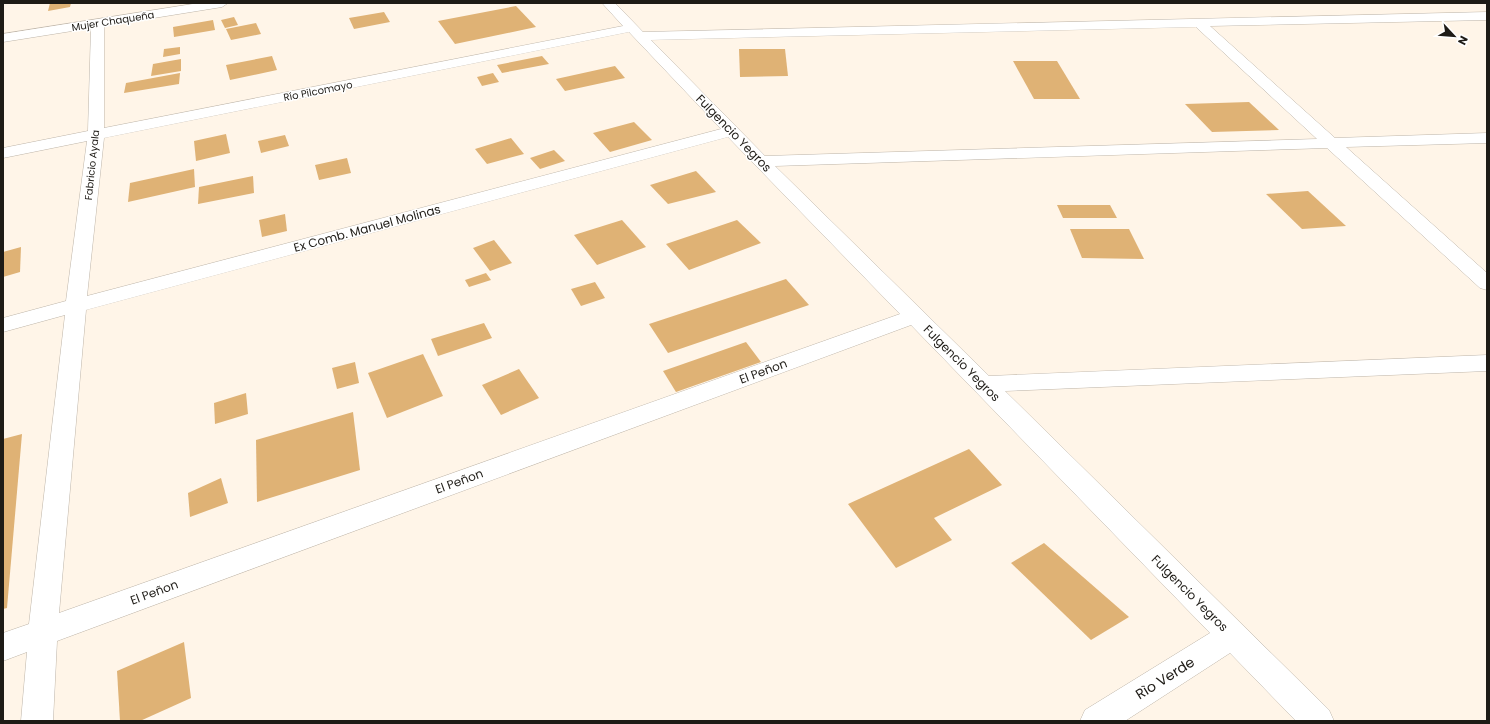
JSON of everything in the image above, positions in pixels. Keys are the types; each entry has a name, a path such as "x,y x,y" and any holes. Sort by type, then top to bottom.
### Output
{"street":[{"name":"Mujer Chaqueña","path":"3,38 222,3"},
{"name":"Fulgencio Yegros","path":"608,3 761,162 1318,721"},
{"name":"Río Pilcomayo","path":"3,153 636,32 1199,23 1487,16"},
{"name":"Fabricio Ayala","path":"37,721 42,632 76,306 96,135 98,23"},
{"path":"1199,23 1487,284"},
{"name":"Ex Comb. Manuel Molinas","path":"3,325 731,130"},
{"path":"761,162 1487,138"},
{"name":"El Peñon","path":"3,647 915,316"},
{"path":"982,384 1487,362"},
{"name":"Rìo Verde","path":"1096,721 1233,636"}],"building":[{"path":"50,3 71,3 70,7 48,11"},
{"path":"516,6 536,27 455,44 438,21"},
{"path":"384,12 390,22 354,29 349,18"},
{"path":"234,17 238,25 225,28 221,20"},
{"path":"213,20 215,30 174,37 173,27"},
{"path":"256,23 261,34 231,40 226,29"},
{"path":"180,47 180,54 163,57 164,49"},
{"path":"739,49 785,49 788,76 740,77"},
{"path":"272,56 277,70 230,80 226,65"},
{"path":"542,56 549,64 502,73 497,65"},
{"path":"181,59 181,71 151,76 153,64"},
{"path":"1013,61 1057,61 1080,99 1034,99"},
{"path":"615,66 625,78 565,91 556,79"},
{"path":"180,73 179,84 124,93 126,83"},
{"path":"493,73 499,82 482,86 477,77"},
{"path":"1249,102 1279,130 1212,132 1185,104"},
{"path":"634,122 652,140 610,152 593,133"},
{"path":"226,134 230,153 196,161 194,141"},
{"path":"285,135 289,146 261,153 258,141"},
{"path":"511,138 524,154 487,164 475,149"},
{"path":"554,150 565,161 540,169 530,158"},
{"path":"347,158 351,173 319,180 315,165"},
{"path":"194,169 195,187 128,202 130,183"},
{"path":"696,171 716,192 668,204 650,185"},
{"path":"253,176 254,193 198,204 199,187"},
{"path":"1308,191 1346,226 1302,229 1266,194"},
{"path":"1057,205 1110,205 1117,218 1063,218"},
{"path":"285,214 287,231 262,237 259,220"},
{"path":"622,220 646,247 597,265 574,235"},
{"path":"737,220 761,243 689,270 666,244"},
{"path":"1070,229 1129,229 1144,259 1082,258"},
{"path":"494,240 512,263 490,271 473,248"},
{"path":"21,247 20,272 3,277 3,252"},
{"path":"486,273 491,280 469,287 465,280"},
{"path":"786,279 809,305 668,353 649,324"},
{"path":"595,282 605,298 581,306 571,289"},
{"path":"484,323 492,338 438,356 431,339"},
{"path":"746,342 761,362 676,392 663,371"},
{"path":"423,354 443,396 387,418 368,373"},
{"path":"355,362 359,383 337,389 332,368"},
{"path":"519,369 539,398 501,415 482,385"},
{"path":"246,393 248,414 215,424 214,403"},
{"path":"353,412 360,470 257,502 256,440"},
{"path":"22,434 7,608 3,609 3,439"},
{"path":"969,449 1002,485 934,518 952,540 896,568 848,504"},
{"path":"221,478 228,503 190,517 188,493"},
{"path":"1044,543 1129,617 1091,640 1011,563"},
{"path":"184,642 191,698 140,721 120,721 117,671"}]}
